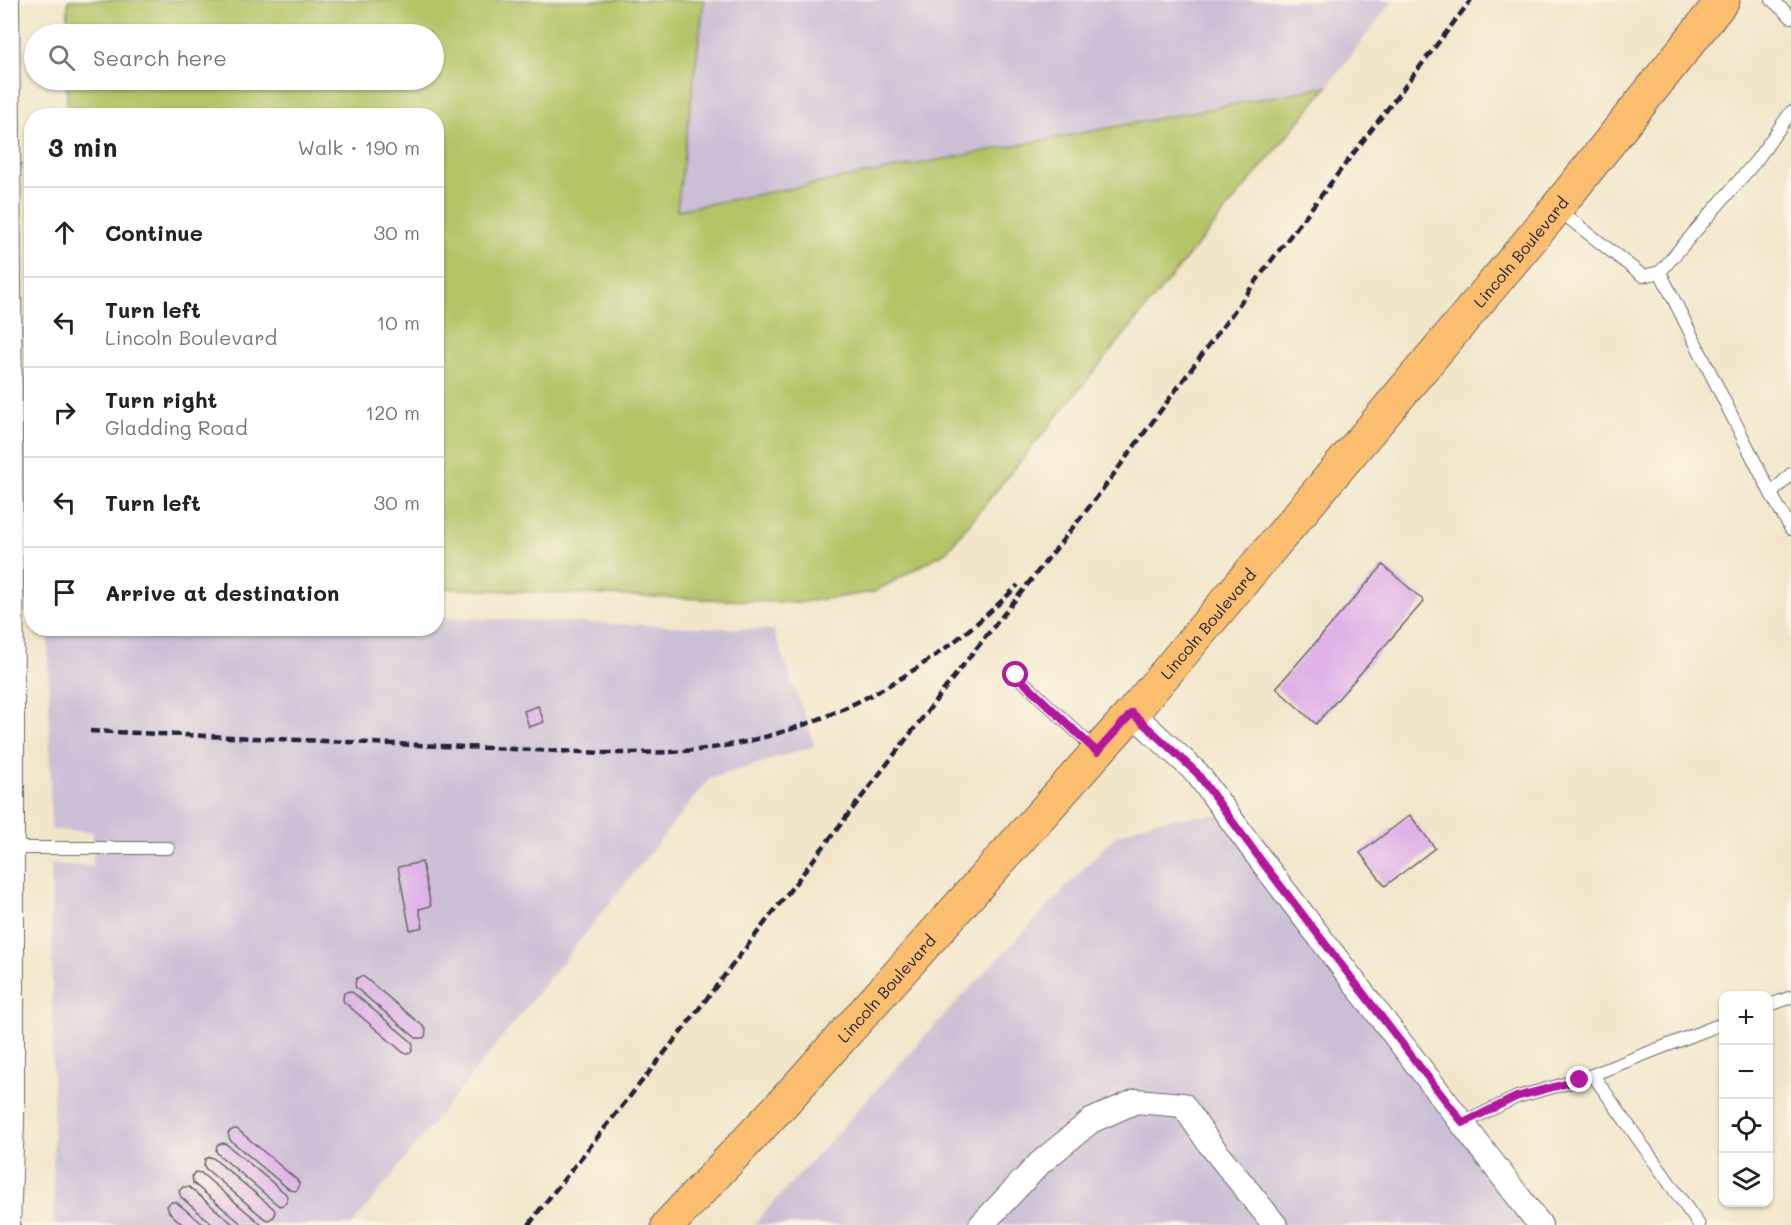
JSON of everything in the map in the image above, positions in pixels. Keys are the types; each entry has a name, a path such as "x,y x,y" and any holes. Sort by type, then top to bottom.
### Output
{"main road":[{"name":"Lincoln Boulevard","path":"668,1225 782,1104 1132,713 1556,209 1722,0"}],"street":[{"path":"4,0 4,756 8,848 4,1002 9,1121 5,1225"},
{"path":"1132,713 1197,773 1270,873 1540,1225"},
{"path":"981,1225 1040,1163 1091,1121 1136,1101 1183,1105 1209,1143 1275,1225"}],"lane":[{"path":"1772,0 1791,16"},
{"path":"1556,209 1643,276 1660,272 1756,161 1791,112"},
{"path":"1660,272 1771,494 1791,529"},
{"path":"1771,494 1791,474"},
{"path":"1016,675 1097,752"},
{"path":"8,848 168,848"},
{"path":"1773,1004 1791,997"},
{"path":"1463,1123 1516,1097 1580,1080 1719,1025"},
{"path":"1593,1075 1699,1225"}],"shaded area":[{"path":"704,0 1393,0 1328,86 677,210"},
{"path":"444,617 773,630 814,746 709,779 352,1225 54,1225 51,864 93,866 93,832 51,830 48,636 444,636"},
{"path":"1227,814 1535,1225 753,1225 935,1025 1115,836 1154,820"}],"green space":[{"path":"68,0 704,0 677,210 1328,86 946,552 874,592 797,603 444,588 444,108 67,108 67,90 444,90 444,24 67,24"}],"building":[{"path":"1383,565 1424,601 1316,724 1276,688"},
{"path":"538,706 544,722 529,727 524,711"},
{"path":"1410,815 1435,848 1385,886 1360,853"},
{"path":"422,862 431,906 419,909 423,927 410,930 398,867"},
{"path":"361,976 424,1027 425,1037 416,1038 356,988 356,979"},
{"path":"349,991 412,1042 412,1051 404,1053 344,1002 344,993"},
{"path":"237,1129 297,1180 298,1189 290,1190 230,1140 228,1133"},
{"path":"223,1143 286,1194 286,1203 278,1205 218,1154 217,1145"},
{"path":"210,1157 273,1208 274,1217 265,1219 205,1168 205,1159"},
{"path":"195,1172 201,1173 262,1225 243,1225 193,1183 192,1176"},
{"path":"183,1187 189,1187 234,1225 213,1225 181,1197 179,1191"},
{"path":"171,1202 176,1202 204,1225 183,1225 169,1212 167,1206"}],"railway":[{"path":"529,1225 681,1032 960,669 1094,501 1274,257 1471,0"},
{"path":"90,731 605,753 705,749 749,741 793,729 875,693 914,670 951,644 1018,585"}],"route":[{"path":"1016,675 1097,752 1132,713 1197,773 1263,863 1463,1123 1516,1097 1580,1080"}]}
